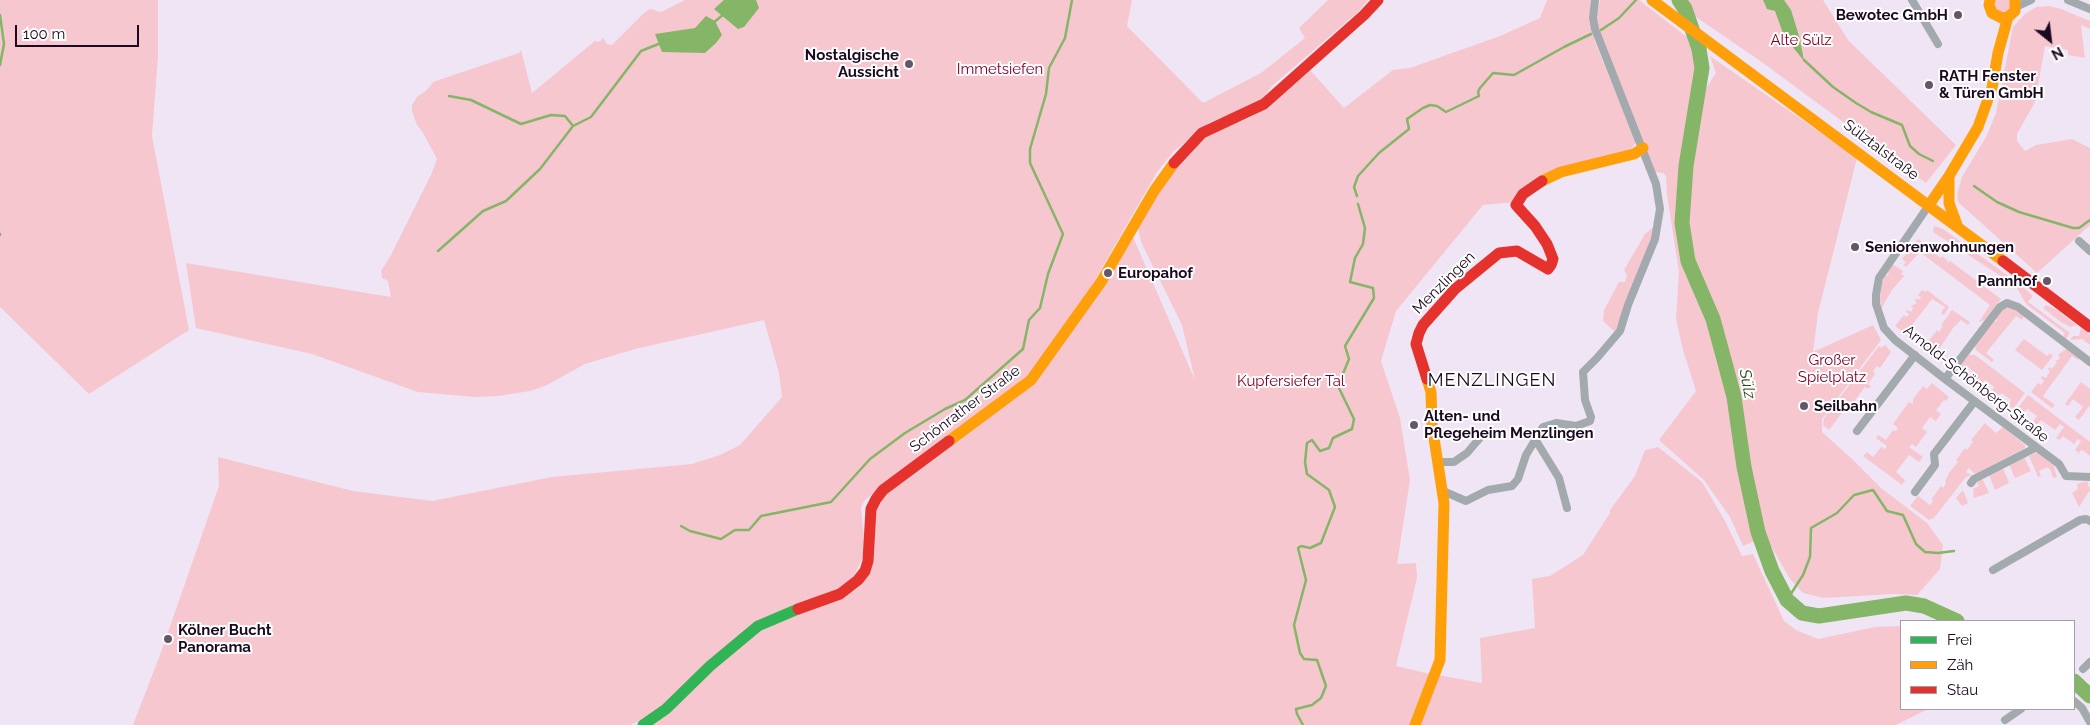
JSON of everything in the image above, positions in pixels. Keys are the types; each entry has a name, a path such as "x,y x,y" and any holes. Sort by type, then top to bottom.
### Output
{"street":[{"name":"Schönrather Straße","path":"642,725 666,710 716,661 758,626 787,613 840,594 858,580 865,571 868,561 870,520 876,499 883,490 1032,380 1114,262 1154,191 1188,146 1208,130 1264,104 1364,15 1378,0"},
{"path":"1443,491 1466,501 1488,490 1512,486 1518,479 1526,455 1543,427 1550,424 1571,426 1590,421 1591,417 1584,394 1583,372 1620,331 1628,305 1655,239 1660,221 1657,190 1643,148 1595,29 1593,18 1595,0"},
{"name":"Sülztalstraße","path":"1652,0 2089,326"},
{"path":"1912,0 1938,44"},
{"path":"1990,0 1990,9 1996,16 2002,18 2008,17 2015,11 2016,3 2031,0"},
{"path":"2068,0 2090,8"},
{"path":"1996,16 1998,53"},
{"path":"1929,205 1949,176 1978,127 1986,108 2008,17"},
{"name":"Menzlingen","path":"1415,725 1436,673 1441,646 1443,491 1437,462 1431,392 1416,344 1423,325 1455,289 1499,253 1517,251 1548,269 1552,266 1553,259 1547,244 1535,226 1516,208 1519,199 1531,187 1561,172 1634,154 1643,148"},
{"path":"1949,176 1949,203 1957,226"},
{"name":"Arnold-Schönberg-Straße","path":"1929,205 1884,269 1880,278 1876,295 1879,317 1884,328 1895,340 1974,402 2035,448 2060,464 2066,476 2090,477"},
{"path":"2079,241 2090,251"},
{"path":"1945,379 2000,307 2007,303 2018,307 2090,362"},
{"path":"1858,431 1915,355"},
{"path":"1915,492 1935,465 1934,454 1974,402"},
{"path":"1437,462 1454,462 1467,453 1485,432"},
{"path":"1535,439 1559,478 1567,508"},
{"path":"1971,482 2035,448"},
{"path":"1993,570 2080,520 2090,521"},
{"path":"2083,669 2090,662"},
{"path":"2075,702 2082,708 2090,722"},
{"path":"2005,720 2020,710"}],"green space":[{"path":"0,0 158,0 158,56 152,136 189,330 89,394 0,307"},
{"path":"685,0 1132,0 1127,26 1203,103 1261,73 1305,38 1299,28 1328,0 1368,0 1358,12 1273,85 1258,104 1210,122 1174,151 1157,172 1091,287 1030,374 865,500 861,507 865,552 853,578 838,590 755,622 664,707 642,720 630,725 133,725 160,655 219,486 218,457 353,491 432,501 552,477 692,464 720,455 740,445 782,397 779,373 764,320 635,349 585,364 547,385 530,391 498,396 475,397 418,392 312,354 196,328 186,263 391,297 388,281 382,278 381,271 431,175 437,159 417,125 412,111 412,105 417,97 427,90 433,82 519,53 521,50 532,93 595,41 599,42 603,38 607,44 612,45 645,12 650,9 661,12"},
{"name":"Kupfersiefer Tal","path":"1547,0 1591,0 1589,20 1595,42 1636,142 1630,151 1554,171 1515,202 1483,205 1396,311 1381,361 1400,418 1410,480 1397,564 1416,563 1417,578 1396,666 1430,674 1410,725 651,725 717,664 761,629 858,585 876,508 883,495 1021,394 1133,237 1195,380 1182,325 1141,242 1138,227 1153,200 1179,163 1198,142 1210,133 1250,118 1262,110 1309,69 1344,108 1393,70 1410,68 1500,36 1540,18"},
{"name":"Großer Spielplatz","path":"1600,0 1639,0 1688,38 1688,42 1699,49 1689,113 1716,73 1710,56 1857,158 1818,313 1813,352 1873,325 1881,340 1822,419 1822,432 1881,488 1927,523 1943,545 1940,569 1917,595 1894,594 1823,598 1803,593 1790,579 1767,539 1743,546 1730,517 1704,480 1659,440 1696,391 1683,350 1676,319 1679,272 1667,195 1666,176 1663,173 1654,172 1599,34 1597,16"},
{"name":"Alte Sülz","path":"1685,0 1823,0 1848,40 1956,145 1926,183 1759,60 1693,15"},
{"path":"1995,0 2011,0 2012,3 2007,13 1995,10"},
{"path":"2049,6 2090,21 2090,29 2081,25 2085,58 2068,55 2068,50 2045,46 2035,102 2017,134 2017,141 2025,151 2036,145 2072,139 2090,148 2090,225 2037,273 1958,202 1957,194 1962,177 1987,135 1996,113 2013,27 2025,14 2036,7"},
{"path":"1934,226 1943,229 2033,296 2028,302 2070,333 2065,340 2063,336 2065,333 2026,304 2016,286 1933,232"},
{"path":"1652,228 1655,229 1615,332 1603,321 1604,310 1619,282 1625,282 1627,275 1624,270 1645,234"},
{"path":"1918,239 1937,252 1936,254 1940,258 1942,256 1948,261 1947,263 1950,261 2001,299 1985,320 1979,322 1990,305 1920,252 1906,267 1903,265 1906,262 1902,259"},
{"path":"1892,264 1903,271 1901,274 1904,276 1892,290 1881,309 1882,284 1885,275 1889,274 1887,272"},
{"path":"1922,290 1925,292 1927,290 1949,307 1944,315 1941,313 1945,307 1932,299 1909,329 1917,335 1914,340 1895,326 1904,315 1907,317 1909,314 1906,312 1907,310 1911,312 1913,308 1911,306 1917,303 1915,300 1916,298 1919,300 1921,297 1918,295"},
{"path":"2046,305 2057,310 2076,325 2070,327 2061,322 2043,308"},
{"path":"2003,308 2012,308 2024,316 2022,320 2016,316 1986,353 1994,360 1992,362 1976,350 1975,346 1993,320 1995,322 1997,320 1995,318"},
{"path":"1952,310 1970,322 1968,325 1961,320 1953,328 1938,351 1944,356 1941,361 1924,347 1937,330 1939,332 1943,326 1941,325"},
{"path":"2081,328 2090,335 2090,345 2082,339 2070,340 2073,336 2079,336"},
{"path":"2024,339 2047,356 2050,353 2053,356 2042,370 2015,350"},
{"path":"1885,345 1891,352 1880,368 1877,366 1873,371 1875,374 1868,384 1871,386 1868,389 1865,387 1855,400 1859,403 1856,406 1850,402 1829,430 1823,425 1824,418 1879,346 1881,348"},
{"path":"2067,348 2080,358 2078,360 2072,356 2043,396 2055,405 2052,408 2031,392 2038,383 2041,385 2044,381 2041,378 2042,376 2046,378 2050,371 2049,367 2052,369 2057,362 2055,360 2058,360 2060,357 2058,355"},
{"path":"1968,355 1975,355 2025,393 2013,409 2008,405 2011,400 2002,393 1998,397 1992,392 1994,387 1985,380 1980,385 1977,383 1975,386 1971,384 1977,375 1968,367 1964,372 1959,368 1952,375"},
{"path":"2081,382 2090,389 2090,405 2079,420 2075,417 2083,407 2073,399 2068,406 2065,404"},
{"path":"1932,383 1949,397 1936,410 1941,414 1936,421 1930,417 1922,428 1927,432 1916,447 1912,444 1909,447 1923,457 1919,462 1909,455 1896,472 1905,480 1902,485 1863,456 1867,452 1873,457 1881,447 1885,449 1887,446 1876,438 1878,435 1886,440 1893,430 1896,431 1898,428 1893,424 1909,402 1913,404 1913,399 1923,386 1927,389"},
{"path":"2028,395 2090,442 2090,456 2082,450 2076,455 2078,452 2075,450 2081,441 2078,439 2074,444 2063,436 2060,440 2056,438 2064,427 2060,424 2055,430 2041,420 2037,425 2033,422 2037,416 2027,409 2023,414 2017,409"},
{"path":"1985,423 1996,433 2003,427 2025,445 2025,448 1975,474 1969,468 1966,472 1971,475 1965,478 1934,518 1929,520 1910,506 1918,496 1930,505 1933,501 1931,500 1941,486 1943,488 1946,483 1945,481 1949,473 1958,462 1956,460 1965,448 1967,450 1973,442 1971,440"},
{"path":"1658,447 1702,482 1725,521 1742,556 1753,554 1784,621 1796,630 1818,639 1875,627 1900,626 1900,710 1926,710 1896,725 1419,725 1438,675 1482,683 1480,638 1535,628 1532,579 1550,576 1583,555 1610,513 1610,510 1635,476 1645,450"},
{"path":"2038,453 2054,466 2057,477 2053,478 2048,467 2039,471 2041,476 2038,477 2029,456"},
{"path":"2024,457 2031,471 2015,478 2009,464"},
{"path":"2003,468 2009,483 1995,490 1989,475"},
{"path":"1982,478 1989,493 1974,498 1973,489 1979,486 1976,481"},
{"path":"2087,481 2090,490 2079,507 2072,493 2078,489 2077,484"},
{"path":"1963,490 1968,503 1962,506 1956,498"}],"shaded area":[{"path":"724,0 756,0 759,8 744,27 738,29 714,9"},
{"path":"1763,0 1784,0 1791,10 1800,39 1804,61 1784,36 1775,11 1767,9"},
{"path":"706,16 715,21 722,35 705,53 662,52 655,34 695,28"}],"waterway":[{"name":"Immetsiefen","path":"681,526 690,531 721,539 735,530 749,530 761,516 831,502 870,459 905,433 945,409 965,400 1023,349 1029,320 1040,308 1048,274 1063,234 1030,163 1030,149 1046,94 1049,68 1065,38 1072,0"},
{"path":"1601,30 1619,18 1636,0"},
{"name":"Sülz","path":"1679,0 1685,9 1699,49 1702,68 1686,166 1682,223 1688,261 1713,319 1725,363 1734,397 1744,467 1758,532 1772,571 1787,600 1802,613 1819,616 1906,603 1924,606 1955,620"},
{"path":"713,23 724,14"},
{"path":"0,15 4,44 0,65"},
{"path":"1357,196 1354,187 1358,176 1379,153 1409,129 1407,119 1430,105 1437,106 1446,112 1479,96 1480,88 1493,73 1514,75 1591,34"},
{"path":"438,251 483,211 506,201 540,169 573,126 591,117 641,51 661,43"},
{"name":"Alte Sülz","path":"1804,60 1833,87 1856,103 1871,112 1902,125 1910,146 1919,154 1933,161"},
{"path":"449,96 471,100 521,124 551,115 565,116 573,126"},
{"path":"1974,186 1997,202 2019,212 2073,228 2079,228 2090,220"},
{"path":"1303,725 1296,709 1312,705 1321,698 1326,686 1317,660 1304,659 1300,653 1294,625 1306,580 1298,548 1301,546 1310,548 1321,543 1335,507 1329,490 1307,474 1305,462 1307,443 1312,440 1320,451 1329,448 1333,438 1352,429 1354,419 1338,386 1349,359 1345,346 1374,298 1373,288 1350,282 1355,258 1363,244 1365,228 1358,204"},
{"path":"1787,600 1803,575 1810,557 1811,528 1837,513 1854,495 1873,490 1887,511 1903,515 1916,544 1925,552 1954,551"},
{"name":"Sülz","path":"2075,682 2090,696"}],"traffic: fast":[{"path":"643,725 666,709 710,666 758,626 798,609"}],"traffic: slow":[{"path":"1652,0 2003,261"},
{"path":"1990,0 1989,5 1992,13 2002,18 2008,17 2015,11 2015,0"},
{"path":"1929,205 1949,176 1978,127 1992,88 1998,53 2008,17"},
{"path":"1542,181 1561,172 1634,154 1643,148"},
{"path":"949,441 1031,380 1101,282 1154,191 1174,163"},
{"path":"1949,178 1949,203 1957,225"},
{"path":"1415,725 1440,660 1444,503 1432,425 1431,392 1427,379"}],"traffic: jam":[{"path":"1174,163 1202,133 1264,104 1364,15 1378,0"},
{"path":"1427,379 1416,344 1419,333 1423,325 1455,289 1499,253 1517,251 1548,269 1551,265 1553,259 1547,244 1535,226 1516,205 1523,194 1542,181"},
{"path":"2003,261 2090,327"},
{"path":"798,609 840,594 858,580 865,571 868,561 871,509 876,499 883,490 949,441"}],"place":[{"name":"Bewotec GmbH","path":"1958,15"},
{"name":"Nostalgische Aussicht","path":"909,64"},
{"name":"RATH Fenster & Türen GmbH","path":"1929,85"},
{"name":"Seniorenwohnungen","path":"1855,247"},
{"name":"Europahof","path":"1108,273"},
{"name":"Pannhof","path":"2047,281"},
{"name":"Seilbahn","path":"1804,406"},
{"name":"Alten- und Pflegeheim Menzlingen","path":"1414,425"},
{"name":"Kölner Bucht Panorama","path":"168,639"}],"district":[{"name":"MENZLINGEN","path":"1492,381"}]}
